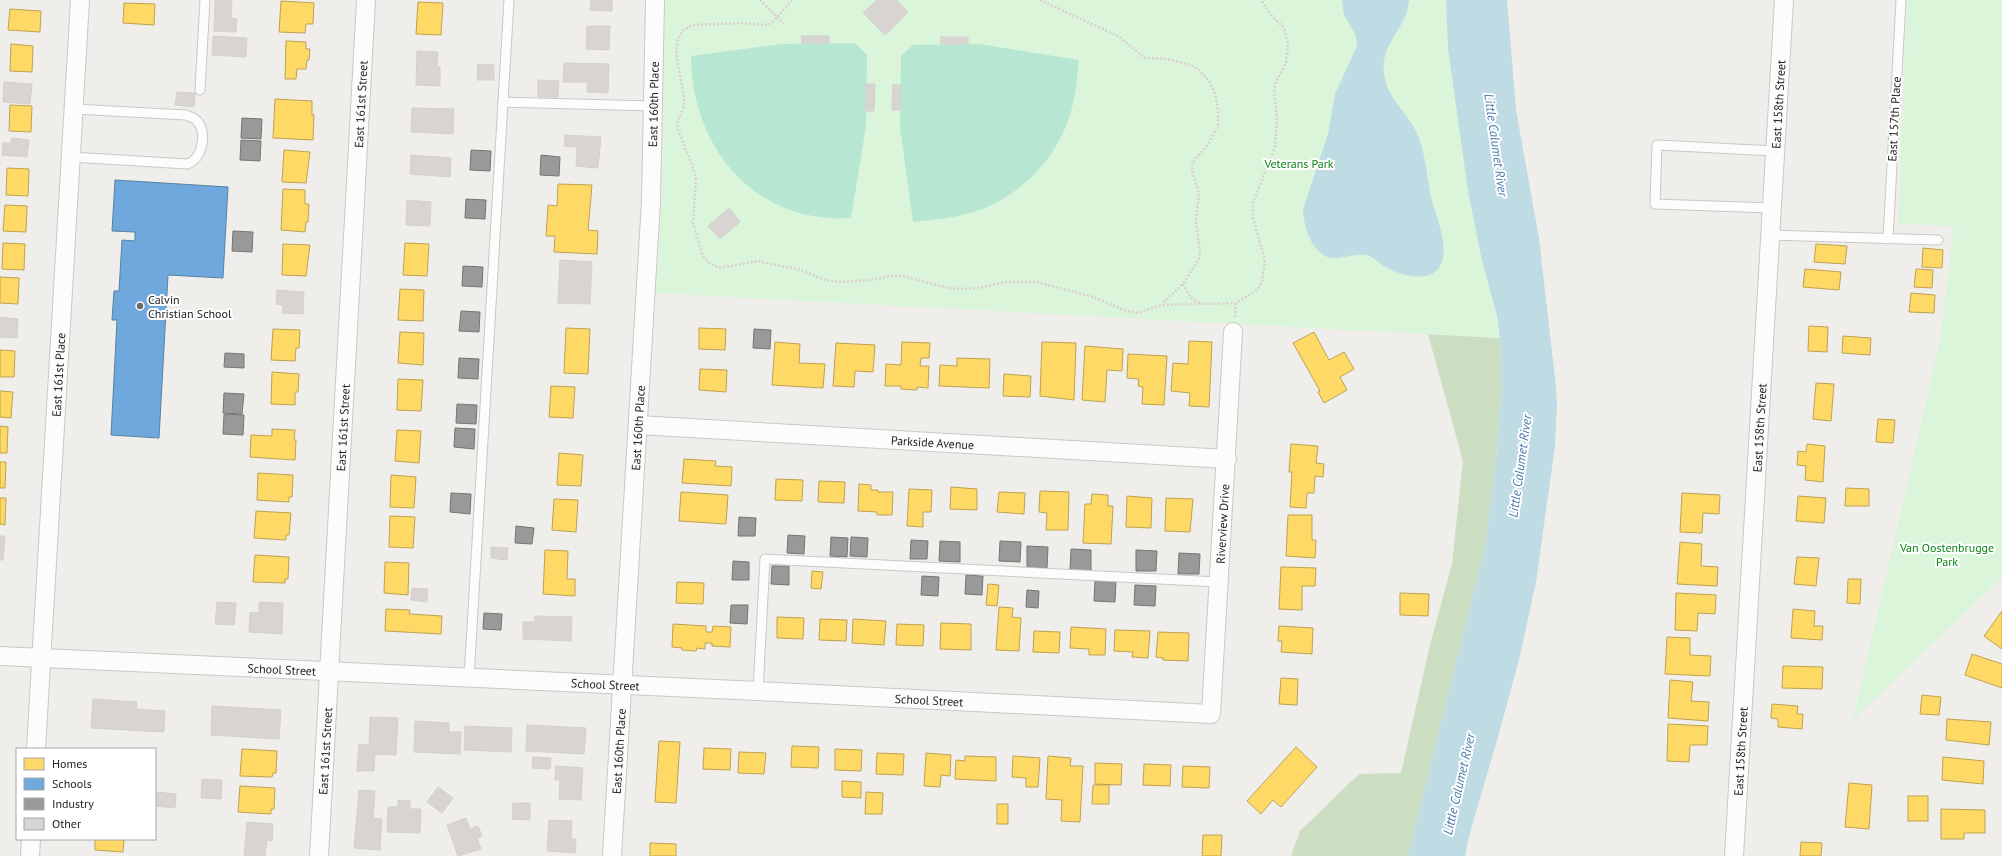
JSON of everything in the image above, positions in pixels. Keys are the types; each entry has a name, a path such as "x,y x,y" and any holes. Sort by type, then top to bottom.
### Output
{"street":[{"name":"East 161st Place","path":"36,748 80,0"},
{"name":"East 161st Street","path":"319,856 366,0"},
{"name":"East 160th Place","path":"612,856 651,201 655,0"},
{"name":"East 158th Street","path":"1734,856 1769,235 1784,0"},
{"name":"Riverview Drive","path":"1211,714 1227,459 1233,332"},
{"name":"Parkside Avenue","path":"638,425 1227,459"},
{"name":"School Street","path":"0,656 758,690 1211,714"},
{"path":"30,840 30,856"}],"lane":[{"path":"200,90 205,0"},
{"path":"469,678 509,0"},
{"name":"East 157th Place","path":"1888,239 1901,0"},
{"path":"503,102 653,106"},
{"path":"71,157 187,164 194,162 199,156 202,146 201,128 197,120 186,115 74,109"},
{"path":"1771,208 1655,204 1657,145 1775,151"},
{"path":"1769,235 1938,240"},
{"path":"758,690 765,559 1219,582"}],"path":[{"path":"760,0 783,23"},
{"path":"792,0 777,17 767,25 742,23 692,25 682,31 678,40 676,50 684,96 684,106 677,124 696,178 692,223 694,233 703,256 713,266 728,268 758,262 800,270 825,280 838,282 903,276 949,288 960,289 978,288 1006,282 1037,282 1093,297 1124,310 1137,313 1162,305 1236,303 1257,290 1262,282 1265,260 1253,218 1253,203 1275,147 1277,120 1274,89 1286,63 1288,44 1284,28 1272,16 1261,0"},
{"path":"1040,0 1118,36 1145,58 1180,61 1200,71 1209,81 1215,93 1218,109 1218,124 1208,145 1192,163 1192,171 1199,193 1196,222 1200,251 1199,259 1183,284 1162,305"},
{"path":"1183,284 1191,298 1201,303"}],"green space":[{"name":"Veterans Park","path":"665,0 1446,0 1448,48 1500,338 656,293 662,194"},
{"name":"Van Oostenbrugge Park","path":"1907,0 2002,0 2002,577 1853,720 1940,341 1954,226 1898,224"},
{"path":"855,43 867,55 866,126 851,218 817,217 786,208 758,194 735,174 716,149 702,121 694,89 691,56 782,44"},
{"path":"979,44 1079,60 1072,108 1066,126 1047,160 1020,187 1005,198 988,207 970,213 949,218 913,222 900,127 901,56 913,45"},
{"path":"1428,334 1500,338 1502,387 1495,469 1486,541 1408,856 1291,856 1300,831 1359,774 1401,773 1430,645 1452,564 1463,461"}],"water":[{"path":"1342,0 1409,0 1404,19 1386,52 1384,73 1388,89 1410,121 1418,137 1424,155 1432,201 1442,236 1444,251 1440,267 1435,272 1428,275 1411,276 1402,274 1387,268 1372,257 1365,255 1338,258 1327,257 1320,253 1315,247 1307,232 1303,209 1328,134 1335,94 1357,46 1356,36 1344,15"},
{"name":"Little Calumet River","path":"1446,0 1507,0 1516,110 1539,238 1557,402 1555,446 1536,582 1519,660 1469,836 1465,856 1408,856 1486,541 1495,469 1502,387 1500,338 1497,316 1481,256 1468,191 1448,48"}],"building: Homes":[{"path":"281,1 314,3 313,24 306,24 305,33 279,32"},
{"path":"418,2 443,3 441,35 416,34"},
{"path":"124,3 155,4 154,25 123,23"},
{"path":"10,9 41,11 40,32 8,30"},
{"path":"286,41 306,42 306,49 310,49 306,69 297,69 296,79 285,79"},
{"path":"11,44 33,46 32,72 10,71"},
{"path":"275,99 312,101 312,115 314,115 313,140 273,138"},
{"path":"10,105 32,106 31,132 9,131"},
{"path":"284,150 310,152 306,183 282,182"},
{"path":"7,168 29,169 28,196 6,195"},
{"path":"558,184 592,185 588,230 598,231 597,254 554,252 555,236 546,236 548,205 557,206"},
{"path":"283,189 305,190 305,204 309,204 308,222 306,222 305,232 281,230"},
{"path":"5,205 27,206 26,232 3,231"},
{"path":"3,243 25,244 24,270 2,269"},
{"path":"405,243 429,244 427,276 403,275"},
{"path":"283,244 310,245 306,276 282,275"},
{"path":"1816,244 1847,246 1845,264 1814,262"},
{"path":"1923,248 1943,250 1942,268 1922,267"},
{"path":"1805,269 1841,272 1839,290 1803,287"},
{"path":"1916,269 1933,270 1932,288 1914,287"},
{"path":"0,277 19,278 18,304 0,303"},
{"path":"400,289 424,290 423,321 398,320"},
{"path":"1911,293 1935,295 1934,313 1909,312"},
{"path":"1809,326 1828,327 1827,352 1808,351"},
{"path":"566,328 590,329 588,374 564,373"},
{"path":"699,328 726,329 725,350 699,349"},
{"path":"273,329 300,330 299,348 296,348 295,361 271,360"},
{"path":"400,332 424,333 423,365 398,363"},
{"path":"1314,332 1329,360 1344,352 1354,369 1340,377 1347,390 1324,403 1318,392 1320,391 1293,343"},
{"path":"1843,336 1871,338 1870,355 1842,353"},
{"path":"1189,341 1212,342 1209,407 1189,406 1190,393 1171,391 1173,363 1188,364"},
{"path":"775,342 800,344 799,363 825,364 823,388 772,385"},
{"path":"902,342 930,343 929,358 921,358 920,366 929,366 928,388 917,387 917,390 901,389 901,386 885,386 886,364 901,365"},
{"path":"1042,342 1076,343 1074,400 1040,396"},
{"path":"836,343 875,345 873,372 855,371 854,387 833,386"},
{"path":"1085,346 1123,349 1122,371 1107,370 1105,402 1082,400"},
{"path":"0,350 15,351 14,377 0,377"},
{"path":"1128,354 1167,356 1164,405 1142,404 1143,387 1138,386 1139,379 1127,378"},
{"path":"957,358 990,359 989,388 939,386 940,365 957,366"},
{"path":"700,369 727,370 726,392 699,390"},
{"path":"272,372 299,374 298,392 295,392 295,405 271,404"},
{"path":"1004,374 1031,376 1030,397 1003,396"},
{"path":"398,379 423,380 421,411 397,410"},
{"path":"1816,383 1834,384 1831,421 1813,419"},
{"path":"551,386 575,387 573,418 549,417"},
{"path":"0,391 13,392 11,418 0,417"},
{"path":"1878,419 1895,420 1893,443 1876,442"},
{"path":"0,426 8,427 7,453 0,453"},
{"path":"272,429 295,430 295,460 250,457 251,435 272,436"},
{"path":"397,430 421,431 419,463 395,461"},
{"path":"1291,444 1318,446 1316,463 1324,464 1323,477 1315,476 1314,493 1307,493 1306,508 1290,507 1292,472 1289,472"},
{"path":"1807,444 1825,446 1823,482 1805,480 1806,466 1797,465 1798,451 1806,452"},
{"path":"559,453 583,455 581,486 557,485"},
{"path":"684,459 716,461 715,466 732,467 731,486 682,483"},
{"path":"0,462 6,462 5,488 0,488"},
{"path":"258,473 293,475 292,497 289,497 289,502 257,500"},
{"path":"391,475 416,477 414,508 390,507"},
{"path":"776,479 803,480 802,501 775,500"},
{"path":"819,481 845,482 844,503 818,502"},
{"path":"859,484 871,485 871,490 878,490 878,492 893,492 892,515 877,515 877,512 858,511"},
{"path":"951,487 977,489 977,510 950,509"},
{"path":"1846,488 1869,489 1869,506 1845,506"},
{"path":"909,489 932,490 931,512 923,512 923,527 907,526"},
{"path":"1040,491 1069,492 1068,530 1046,530 1047,513 1039,512"},
{"path":"681,492 728,495 726,524 679,521"},
{"path":"999,492 1025,493 1024,514 997,512"},
{"path":"1682,493 1720,495 1719,514 1703,513 1702,533 1680,532"},
{"path":"1092,494 1108,495 1108,506 1113,506 1111,544 1083,543 1085,504 1091,504"},
{"path":"1127,496 1152,498 1151,528 1126,527"},
{"path":"1798,496 1826,498 1824,523 1796,521"},
{"path":"0,498 6,498 5,525 0,524"},
{"path":"1166,498 1193,499 1190,532 1165,531"},
{"path":"554,499 578,500 576,532 552,530"},
{"path":"256,511 291,513 289,535 286,535 286,540 254,538"},
{"path":"1288,515 1312,515 1312,540 1316,540 1315,558 1286,556"},
{"path":"390,516 415,517 413,548 389,547"},
{"path":"1680,542 1702,544 1701,566 1718,567 1717,586 1677,584"},
{"path":"545,550 568,551 567,579 575,579 575,596 543,594"},
{"path":"255,555 289,557 288,579 285,579 285,583 253,582"},
{"path":"1797,557 1819,558 1816,586 1794,584"},
{"path":"385,562 409,563 408,595 384,593"},
{"path":"1281,567 1316,568 1315,586 1302,586 1302,610 1279,609"},
{"path":"812,571 823,572 821,589 811,588"},
{"path":"1848,579 1861,579 1860,604 1847,603"},
{"path":"677,582 704,583 703,604 676,603"},
{"path":"988,584 999,585 997,606 986,605"},
{"path":"1400,593 1429,594 1428,616 1400,615"},
{"path":"1676,593 1716,595 1715,614 1698,613 1697,631 1675,630"},
{"path":"999,607 1013,608 1012,617 1021,618 1019,651 996,650"},
{"path":"386,609 410,610 409,614 442,616 441,634 385,631"},
{"path":"1793,609 1815,611 1814,626 1823,626 1822,640 1791,638"},
{"path":"2002,611 2002,649 1984,636"},
{"path":"777,617 804,618 803,639 777,638"},
{"path":"820,619 847,620 846,641 819,640"},
{"path":"853,619 886,621 884,645 852,643"},
{"path":"941,623 971,624 971,650 940,649"},
{"path":"673,624 706,626 706,632 712,632 713,626 731,627 730,647 712,646 712,643 705,643 705,649 697,648 696,651 682,650 682,648 672,647"},
{"path":"897,624 924,625 923,646 896,645"},
{"path":"1279,626 1313,628 1312,654 1281,652 1282,641 1278,641"},
{"path":"1071,627 1106,629 1105,655 1089,655 1089,649 1070,648"},
{"path":"1115,630 1150,631 1148,658 1132,657 1133,652 1114,651"},
{"path":"1034,631 1060,632 1059,653 1033,652"},
{"path":"1158,632 1189,633 1188,661 1163,660 1163,658 1156,657"},
{"path":"1667,637 1690,638 1690,655 1711,656 1710,676 1665,674"},
{"path":"1972,654 2002,664 2002,688 1965,675"},
{"path":"1783,666 1823,667 1822,689 1782,688"},
{"path":"1281,678 1298,679 1297,705 1279,704"},
{"path":"1670,680 1693,682 1691,701 1709,702 1708,721 1668,718"},
{"path":"1922,695 1941,697 1939,715 1920,714"},
{"path":"1772,704 1798,706 1797,714 1803,714 1802,729 1778,727 1778,719 1771,718"},
{"path":"1947,719 1991,722 1989,745 1946,740"},
{"path":"1668,724 1708,726 1707,745 1690,745 1689,762 1667,761"},
{"path":"659,741 680,742 676,803 655,802"},
{"path":"792,746 819,747 818,768 791,767"},
{"path":"1296,747 1317,767 1281,807 1273,800 1261,814 1247,801"},
{"path":"704,748 731,749 730,770 703,769"},
{"path":"242,749 277,751 276,773 273,773 272,777 240,776"},
{"path":"835,749 862,750 861,771 835,770"},
{"path":"739,752 766,753 764,774 738,773"},
{"path":"877,753 904,754 903,775 876,774"},
{"path":"926,753 951,755 950,776 941,775 940,787 924,786"},
{"path":"965,756 996,757 996,781 955,779 956,760 965,761"},
{"path":"1013,756 1040,758 1038,787 1026,787 1026,778 1012,777"},
{"path":"1048,756 1071,758 1070,766 1083,766 1080,822 1061,821 1062,800 1046,799"},
{"path":"1943,757 1984,761 1983,784 1942,780"},
{"path":"1095,763 1122,764 1121,785 1095,784"},
{"path":"1144,764 1171,765 1170,786 1143,785"},
{"path":"1183,766 1210,767 1209,788 1182,787"},
{"path":"842,781 861,782 861,798 842,797"},
{"path":"1849,783 1872,785 1869,829 1845,827"},
{"path":"1093,785 1109,785 1109,804 1092,804"},
{"path":"240,786 275,788 274,809 271,809 271,814 238,812"},
{"path":"866,792 883,793 882,814 865,814"},
{"path":"1908,796 1928,796 1928,821 1908,821"},
{"path":"997,804 1008,804 1008,824 997,824"},
{"path":"1941,809 1985,810 1985,833 1964,833 1964,839 1941,839"},
{"path":"1203,835 1222,835 1221,856 1202,856"},
{"path":"95,840 124,840 123,852 95,850"},
{"path":"1801,842 1822,843 1821,856 1800,856"},
{"path":"650,843 676,844 676,856 650,856"}],"building: Schools":[{"name":"Calvin Christian School","path":"115,180 228,187 223,278 168,275 159,438 111,435 117,320 112,320 114,291 119,291 122,240 135,241 135,232 112,231"}],"building: Industry":[{"path":"242,118 262,119 261,139 241,138"},
{"path":"241,140 261,141 260,161 240,160"},
{"path":"471,150 491,151 490,171 470,170"},
{"path":"541,155 560,157 559,176 540,175"},
{"path":"466,199 486,200 485,219 465,218"},
{"path":"233,231 253,232 252,252 232,251"},
{"path":"463,266 483,267 482,287 462,286"},
{"path":"461,311 480,312 479,332 459,331"},
{"path":"754,329 771,330 770,349 753,348"},
{"path":"225,353 244,354 244,368 224,367"},
{"path":"459,358 479,359 478,379 458,378"},
{"path":"224,393 244,394 242,414 223,413"},
{"path":"457,404 477,405 476,424 456,423"},
{"path":"224,414 244,415 243,435 223,434"},
{"path":"455,428 475,429 474,449 454,447"},
{"path":"451,493 471,494 470,514 450,512"},
{"path":"739,517 756,518 755,536 738,536"},
{"path":"516,526 534,528 532,544 515,543"},
{"path":"788,535 805,536 804,554 787,553"},
{"path":"831,537 848,538 847,557 830,556"},
{"path":"851,537 868,538 867,557 850,556"},
{"path":"911,540 928,541 927,559 910,559"},
{"path":"940,541 960,542 960,562 939,561"},
{"path":"1000,541 1021,542 1020,562 999,561"},
{"path":"1027,546 1048,547 1047,568 1027,567"},
{"path":"1071,549 1091,550 1091,571 1070,570"},
{"path":"1136,550 1157,551 1156,571 1136,571"},
{"path":"1179,553 1200,554 1199,574 1178,574"},
{"path":"733,561 749,562 749,580 732,580"},
{"path":"772,566 789,566 789,585 771,584"},
{"path":"966,575 983,576 982,595 965,594"},
{"path":"922,576 939,577 938,596 921,595"},
{"path":"1095,581 1116,582 1115,602 1094,601"},
{"path":"1135,585 1156,586 1155,606 1134,605"},
{"path":"1027,590 1039,591 1038,608 1026,607"},
{"path":"731,605 748,605 747,624 730,623"},
{"path":"484,613 502,614 501,630 483,629"}],"building: Other":[{"path":"215,0 232,0 231,18 237,19 236,32 214,31"},
{"path":"591,0 612,0 612,11 590,10"},
{"path":"877,0 896,0 908,12 885,35 863,13"},
{"path":"587,26 610,26 609,50 586,49"},
{"path":"213,36 247,38 246,57 212,55"},
{"path":"801,36 829,36 829,43 802,43"},
{"path":"941,37 968,37 968,44 941,44"},
{"path":"417,51 438,52 437,67 440,67 440,86 416,85"},
{"path":"564,63 609,64 608,93 587,92 587,82 563,82"},
{"path":"478,64 494,65 494,80 477,80"},
{"path":"538,80 559,81 558,97 538,97"},
{"path":"4,82 32,84 30,104 3,102"},
{"path":"866,84 875,84 874,111 866,111"},
{"path":"893,85 901,85 900,110 892,110"},
{"path":"177,92 195,93 194,107 175,105"},
{"path":"412,108 454,109 453,134 411,132"},
{"path":"565,135 601,137 598,168 576,166 577,147 564,146"},
{"path":"12,138 29,140 27,157 2,155 3,143 11,143"},
{"path":"411,155 451,158 450,177 410,174"},
{"path":"407,200 431,202 430,226 406,225"},
{"path":"729,208 740,222 720,239 708,226"},
{"path":"560,260 592,262 590,304 558,303"},
{"path":"277,290 304,292 303,314 282,313 283,305 276,304"},
{"path":"0,317 18,319 17,338 0,337"},
{"path":"0,536 5,536 3,560 0,560"},
{"path":"491,547 508,548 507,560 491,558"},
{"path":"412,588 428,589 427,602 411,600"},
{"path":"217,602 236,603 234,625 215,624"},
{"path":"259,602 283,603 282,634 249,632 250,612 259,613"},
{"path":"535,616 572,617 571,641 523,639 523,622 535,622"},
{"path":"93,699 137,702 136,709 165,711 164,732 91,728"},
{"path":"212,706 281,710 279,739 211,735"},
{"path":"370,717 398,718 396,755 375,754 374,771 357,771 359,744 369,745"},
{"path":"415,721 449,723 449,732 461,732 460,754 414,752"},
{"path":"527,725 586,728 584,754 526,751"},
{"path":"465,726 512,728 511,752 464,750"},
{"path":"533,757 551,758 550,769 532,768"},
{"path":"556,766 583,768 581,800 559,799 560,780 555,780"},
{"path":"202,779 222,780 221,799 201,798"},
{"path":"438,787 453,798 442,813 427,802"},
{"path":"359,790 375,791 373,818 382,819 380,850 354,848"},
{"path":"157,792 176,794 175,808 156,806"},
{"path":"398,800 410,801 410,809 421,809 420,833 387,832 388,807 398,807"},
{"path":"513,803 530,803 530,820 512,819"},
{"path":"466,818 470,829 478,826 482,836 477,838 481,849 458,856 447,825"},
{"path":"549,820 572,821 571,839 576,839 575,853 547,851"},
{"path":"247,822 273,824 272,841 267,840 265,856 244,856"}],"place":[{"name":"Calvin Christian School","path":"140,306"}]}
